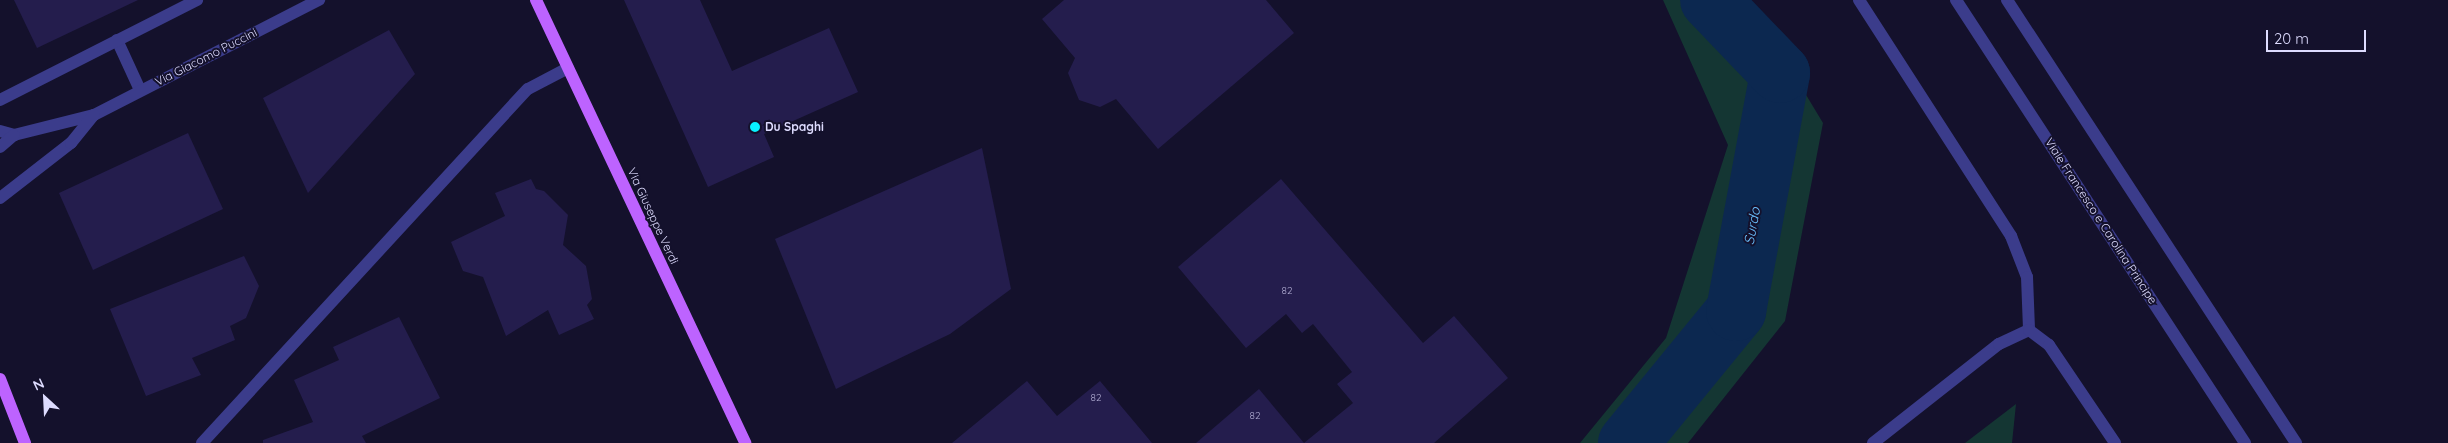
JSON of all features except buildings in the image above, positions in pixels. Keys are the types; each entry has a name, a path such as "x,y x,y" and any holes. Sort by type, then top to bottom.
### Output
{"main road":[{"name":"Via Giuseppe Verdi","path":"536,0 745,443"},
{"path":"0,379 2,395 25,443"}],"street":[{"path":"0,100 197,0"},
{"name":"Via Giacomo Puccini","path":"0,147 14,135 94,115 319,0"},
{"path":"1859,0 2011,236 2027,278 2029,330"},
{"name":"Viale Francesco e Carolina Principe","path":"1956,0 2245,443"},
{"path":"2007,0 2296,443"},
{"path":"117,40 140,90"},
{"path":"202,443 528,89 568,68"},
{"name":"Via Giacomo Puccini","path":"0,198 70,143 94,115"},
{"name":"Via Giacomo Puccini","path":"0,131 14,135"},
{"path":"1873,443 1998,344 2029,330"},
{"path":"2029,330 2049,345 2115,443"}],"green space":[{"path":"1663,0 1749,0 1823,123 1785,321 1688,443 1580,443 1666,338 1728,145"},
{"path":"2016,404 2012,443 1965,443"}],"waterway":[{"name":"Surdo","path":"1628,443 1736,311 1780,73 1710,0"}],"place":[{"name":"Du Spaghi","path":"755,127"}]}
